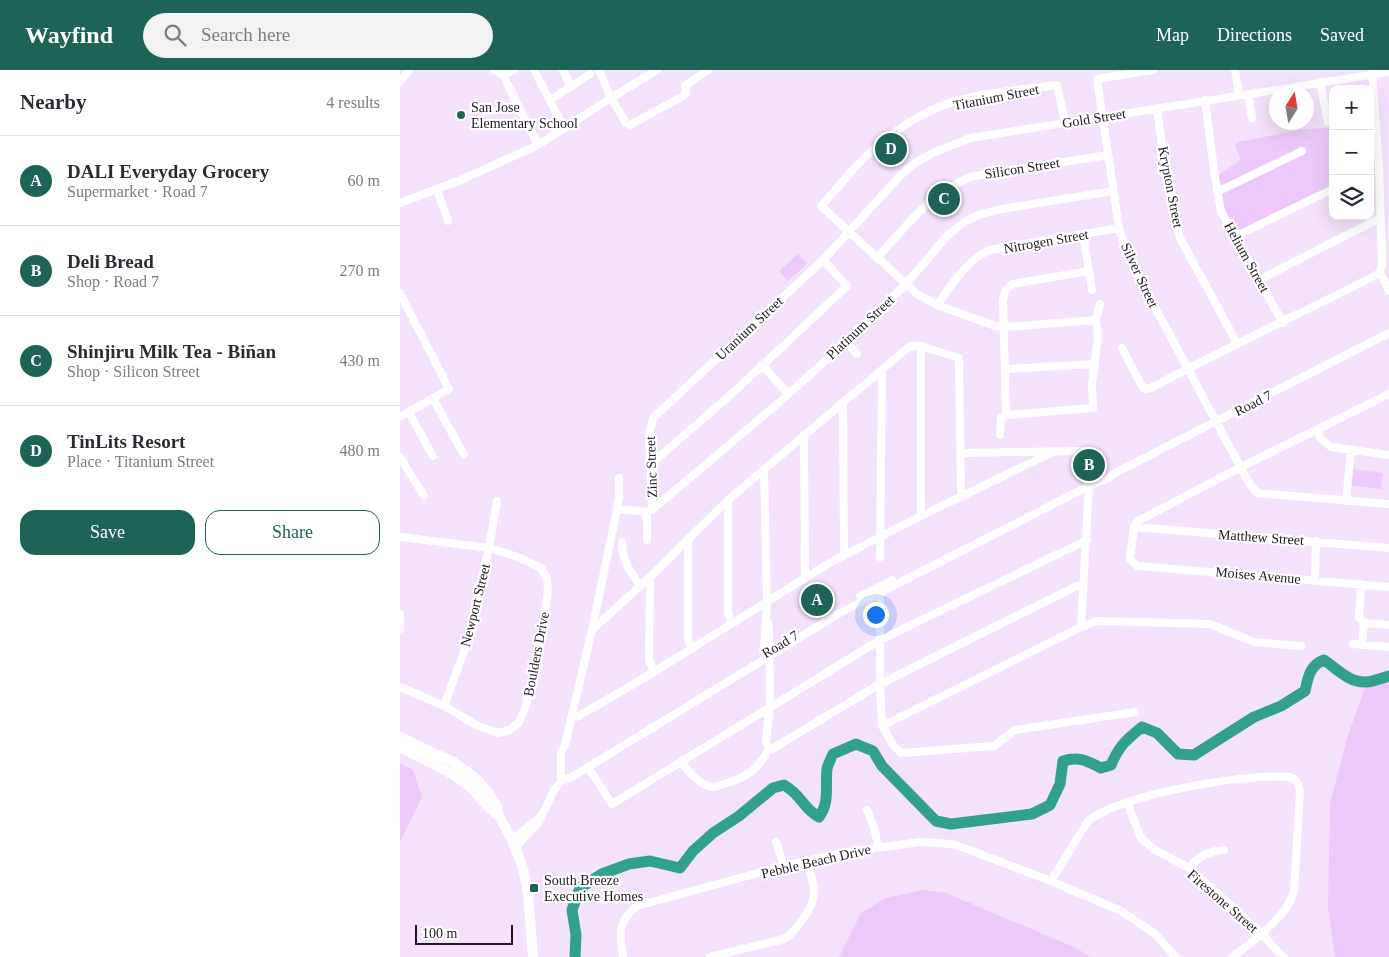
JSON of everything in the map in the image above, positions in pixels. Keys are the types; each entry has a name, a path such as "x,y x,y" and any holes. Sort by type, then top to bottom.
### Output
{"main road":[{"path":"400,737 453,762 492,811 499,816 523,868 528,893 533,957"},
{"path":"400,748 448,771 462,774"}],"street":[{"path":"400,82 409,70"},
{"path":"514,70 497,71 538,145"},
{"path":"534,70 564,128"},
{"path":"563,70 571,87"},
{"path":"599,70 611,98 626,123 630,125 684,96 687,85 708,70"},
{"name":"Silver Street","path":"1153,70 1097,79 1119,228 1128,257 1240,467 1249,483 1257,492 1346,501"},
{"path":"1235,70 1239,95"},
{"path":"400,203 437,190 538,145 653,71"},
{"path":"1372,72 1379,166 1382,263 1380,273 1389,291"},
{"name":"Gold Street","path":"1306,85 1372,72 1389,72"},
{"path":"550,100 590,74"},
{"path":"1320,82 1328,122"},
{"name":"Titanium Street","path":"849,232 821,206 872,151 899,128 929,112 946,104 974,98 1057,85 1065,122"},
{"name":"Gold Street","path":"849,232 900,176 915,163 933,153 970,138 1102,116 1269,92"},
{"path":"1248,94 1252,118"},
{"name":"Helium Street","path":"1206,100 1221,211 1283,323"},
{"name":"Krypton Street","path":"1157,108 1167,182 1180,238 1237,343"},
{"path":"1217,192 1302,151"},
{"name":"Silicon Street","path":"877,258 939,193 969,177 1108,155"},
{"path":"1374,169 1379,166"},
{"path":"437,190 448,221"},
{"name":"Platinum Street","path":"650,511 788,394 846,342 906,284 947,236 964,222 981,214 1002,209 1113,191"},
{"path":"1234,237 1329,191"},
{"path":"1259,280 1380,218"},
{"name":"Nitrogen Street","path":"937,305 965,268 982,254 998,248 1119,228"},
{"path":"849,232 917,294 937,305 983,323 1005,327 1096,320"},
{"name":"Uranium Street","path":"650,424 657,413 823,260 849,232"},
{"path":"1083,234 1092,290"},
{"path":"650,464 762,365 847,286 823,260"},
{"path":"1006,415 1003,301 1005,291 1012,284 1089,271"},
{"path":"1122,348 1142,386 1145,389 1151,388 1237,343 1283,323 1380,273"},
{"path":"400,293 449,389 400,417"},
{"path":"1000,435 1001,418 1006,415 1089,410 1093,408 1092,384 1098,336 1096,320 1100,304"},
{"name":"Road 7","path":"513,844 536,826 547,808 554,790 569,774 767,654 880,589 1089,484 1110,477 1389,333"},
{"path":"846,342 857,354"},
{"path":"592,630 650,577 728,500 910,346 921,346 959,358 961,496"},
{"path":"920,516 921,346"},
{"path":"1006,369 1095,364"},
{"path":"762,365 788,394"},
{"path":"880,557 882,370"},
{"path":"1134,527 1138,521 1240,467 1389,394"},
{"path":"433,399 464,455"},
{"path":"843,402 844,556"},
{"path":"409,413 433,456"},
{"name":"Zinc Street","path":"647,540 650,511 648,435 650,424"},
{"path":"1318,430 1320,438 1325,444 1335,448 1389,455"},
{"path":"804,435 805,578"},
{"path":"571,718 579,716 654,672 805,578 844,556 920,516 1055,451"},
{"path":"961,454 1086,451 1089,484 1081,627"},
{"path":"1351,451 1346,501 1389,504"},
{"path":"400,457 424,496"},
{"path":"681,762 694,777 708,787 716,787 743,778 758,766 768,749 766,742 770,702 767,654 769,625 767,620 764,469"},
{"path":"561,782 561,752 565,745 592,630 617,510 619,478"},
{"path":"728,500 728,613 732,624"},
{"name":"Newport Street","path":"444,706 466,646 489,548 497,501"},
{"path":"617,510 650,511"},
{"name":"Matthew Street","path":"1134,527 1389,548"},
{"name":"Moises Avenue","path":"1134,527 1130,559 1137,566 1389,587"},
{"name":"Boulders Drive","path":"400,537 489,548 518,557 541,568 547,579 548,590 543,631 526,706 519,722 510,730 498,733 478,726 444,706 400,687"},
{"path":"688,539 688,638 691,649"},
{"path":"588,767 612,804 880,640 1087,540"},
{"path":"1315,580 1316,541"},
{"path":"622,542 624,562 640,586"},
{"path":"650,577 649,660 654,672"},
{"path":"768,749 776,748 880,684 1083,583"},
{"path":"1361,584 1360,618 1364,623 1389,625"},
{"path":"880,589 882,726 894,746 901,753 994,746 1015,730 1134,712"},
{"path":"400,614 400,629"},
{"path":"882,726 1081,627 1097,621 1210,624 1254,642 1301,646"},
{"path":"1364,623 1358,644 1389,647"},
{"name":"Road 7","path":"561,782 588,767 767,654"},
{"path":"1051,881 1088,822 1096,815 1127,803 1208,783 1290,776 1299,784 1300,792 1294,891 1291,902 1261,933 1233,957"},
{"name":"Firestone Street","path":"1127,803 1141,838 1155,850 1189,868 1261,933 1283,957"},
{"path":"868,810 878,847"},
{"path":"776,842 784,866"},
{"name":"Pebble Beach Drive","path":"623,957 620,934 624,912 637,906 784,866 848,852 920,842 952,844 1051,881 1121,911 1154,933 1176,957"},
{"path":"1189,868 1201,855 1214,850 1224,850"},
{"path":"710,957 784,939 791,934 813,899 814,890 807,861"}],"shaded area":[{"path":"1329,127 1329,190 1234,237 1215,177 1241,160 1235,145 1238,142"},
{"path":"798,254 807,264 788,281 779,271"},
{"path":"1352,469 1383,473 1381,489 1350,485"},
{"path":"1389,676 1389,957 1335,957 1328,907 1330,803 1348,735 1367,682"},
{"path":"400,763 413,770 422,797 400,842"},
{"path":"923,890 946,893 1074,947 1091,957 839,957 861,913 886,898"}],"waterway":[{"path":"575,957 576,935 572,910 580,888 602,874 629,864 650,861 680,868 693,851 713,833 739,816 773,788 784,785 795,793 809,810 819,817 825,806 827,769 833,754 856,744 873,751 882,766 936,821 951,824 1032,814 1050,805 1060,784 1063,761 1078,759 1101,768 1111,765 1124,744 1142,727 1157,733 1178,754 1194,755 1254,717 1281,706 1305,691 1309,676 1319,662 1324,660 1344,675 1360,682 1389,676"}],"place":[{"name":"San Jose Elementary School","path":"461,115"},
{"name":"TinLits Resort","path":"891,149"},
{"name":"Shinjiru Milk Tea - Biñan","path":"944,199"},
{"name":"Deli Bread","path":"1089,465"},
{"name":"DALI Everyday Grocery","path":"817,600"},
{"name":"South Breeze Executive Homes","path":"534,888"}]}
